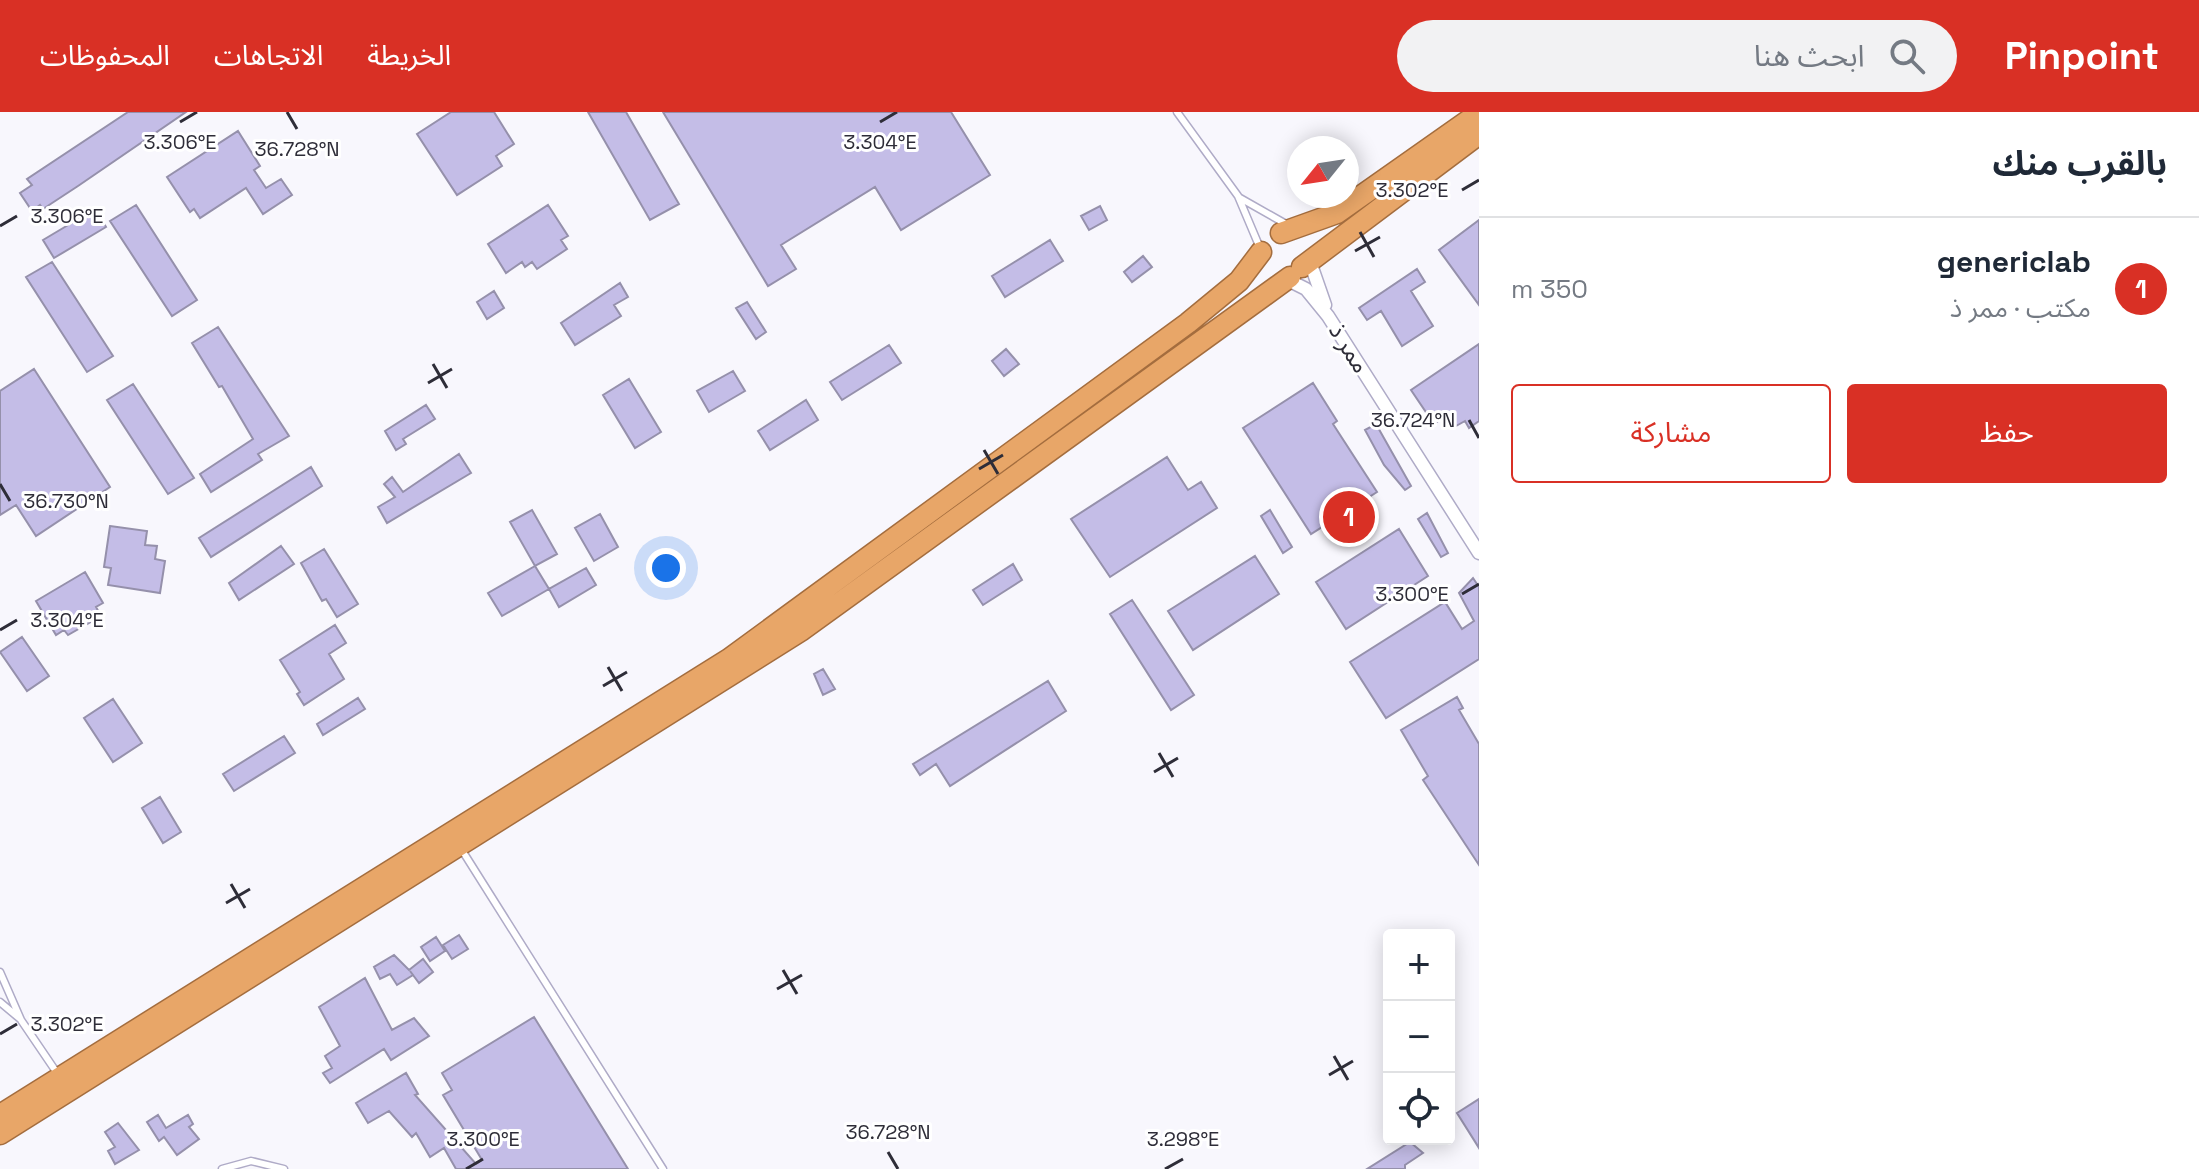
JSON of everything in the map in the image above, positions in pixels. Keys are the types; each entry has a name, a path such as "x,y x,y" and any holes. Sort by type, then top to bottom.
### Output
{"highway":[{"path":"1261,252 1264,267 1295,258 1337,213 1479,113"},
{"path":"0,1115 802,630 1295,258 1479,134"},
{"path":"0,1134 455,840 798,612 1188,323 1239,281 1269,239 1295,258"}],"street":[{"name":"ممر ذ","path":"1295,258 1306,289 1328,316 1479,553"},
{"path":"1295,258 1328,316"}],"lane":[{"path":"1177,112 1238,196 1295,258"},
{"path":"1238,196 1261,252"},
{"path":"455,840 663,1169"},
{"path":"0,972 21,1020 61,1078"},
{"path":"0,1002 21,1020"},
{"path":"222,1169 251,1161 284,1169"}],"building":[{"path":"128,112 186,112 43,209 40,205 32,211 20,193 32,185 27,179"},
{"path":"451,112 494,112 514,144 496,156 502,166 457,195 417,134"},
{"path":"588,112 626,112 679,204 650,220"},
{"path":"663,112 951,112 990,175 901,230 875,187 781,245 796,269 768,286"},
{"path":"238,131 260,166 254,170 266,188 281,179 292,195 263,214 246,188 200,218 194,209 190,212 167,177"},
{"path":"136,205 197,300 172,316 110,221"},
{"path":"548,205 568,236 561,240 567,249 537,269 532,262 525,267 522,262 506,273 488,244"},
{"path":"1100,206 1107,220 1089,230 1081,216"},
{"path":"95,209 106,227 54,258 43,240"},
{"path":"1479,220 1479,305 1439,250"},
{"path":"1050,240 1063,261 1005,297 992,276"},
{"path":"1143,256 1152,267 1132,282 1124,272"},
{"path":"52,262 113,356 87,372 26,277"},
{"path":"1417,269 1425,282 1411,291 1433,326 1402,346 1381,311 1367,320 1359,308"},
{"path":"620,283 628,297 614,305 621,316 575,345 561,323"},
{"path":"494,291 504,308 487,319 477,302"},
{"path":"747,302 766,332 756,339 736,308"},
{"path":"218,327 289,436 258,454 262,460 211,492 200,474 253,439 192,343"},
{"path":"1479,344 1479,421 1469,428 1465,421 1456,426 1448,414 1434,424 1411,390"},
{"path":"889,345 901,363 842,400 830,382"},
{"path":"1006,349 1019,364 1004,376 992,361"},
{"path":"34,369 110,487 36,536 16,505 0,515 0,391"},
{"path":"733,371 745,391 709,412 697,391"},
{"path":"629,379 661,432 635,448 603,395"},
{"path":"1313,383 1337,421 1333,424 1377,492 1311,534 1243,428"},
{"path":"133,384 194,478 168,494 107,400"},
{"path":"806,400 818,420 770,450 758,431"},
{"path":"426,405 435,419 403,439 406,444 396,450 385,431"},
{"path":"1376,424 1411,486 1405,490 1384,465 1365,430"},
{"path":"459,454 471,473 387,523 378,507 395,497 384,484 392,477 403,492"},
{"path":"1167,457 1188,490 1201,482 1217,508 1110,577 1071,519"},
{"path":"311,467 322,486 211,557 199,538"},
{"path":"532,510 557,554 535,566 510,522"},
{"path":"1270,510 1292,547 1283,553 1261,516"},
{"path":"1427,513 1448,553 1441,557 1418,519"},
{"path":"600,514 618,547 594,561 575,528"},
{"path":"110,526 147,531 145,545 157,546 155,559 165,561 160,593 108,585 111,568 104,567"},
{"path":"1399,529 1428,576 1346,629 1316,582"},
{"path":"281,546 294,564 239,600 229,583"},
{"path":"324,549 358,604 337,617 326,599 322,601 301,563"},
{"path":"1255,556 1279,594 1193,650 1168,611"},
{"path":"1013,564 1022,580 983,605 973,590"},
{"path":"535,566 549,589 502,616 488,593"},
{"path":"586,568 596,585 559,607 549,589"},
{"path":"85,572 103,603 96,607 101,616 68,635 64,630 56,635 36,601"},
{"path":"1473,578 1479,587 1479,659 1386,718 1350,662 1445,602 1462,629 1474,621 1459,593"},
{"path":"1132,600 1194,695 1171,710 1110,614"},
{"path":"335,625 346,643 329,654 344,679 304,705 297,694 300,692 280,660"},
{"path":"22,637 49,676 27,691 0,652"},
{"path":"823,669 835,689 823,695 814,674"},
{"path":"1048,681 1066,711 950,786 936,764 920,775 913,764"},
{"path":"1457,697 1463,708 1459,710 1479,744 1479,865 1423,780 1428,776 1401,730"},
{"path":"358,698 365,709 323,735 317,724"},
{"path":"113,699 142,743 113,762 84,718"},
{"path":"284,736 295,753 234,791 223,774"},
{"path":"160,797 181,832 163,843 142,808"},
{"path":"459,935 468,949 452,959 443,945"},
{"path":"436,937 445,951 430,961 421,947"},
{"path":"394,955 409,970 423,959 433,972 419,983 413,975 397,985 390,974 380,979 374,967"},
{"path":"365,978 392,1030 414,1018 429,1036 391,1060 384,1049 330,1083 323,1073 332,1068 325,1056 340,1046 319,1007"},
{"path":"534,1017 628,1169 456,1169 444,1148 430,1157 416,1133 412,1137 389,1111 368,1123 356,1103 406,1073 418,1094 415,1095 476,1164 482,1160 443,1095 452,1090 442,1073"},
{"path":"1479,1099 1479,1148 1457,1113"},
{"path":"158,1115 166,1128 188,1115 193,1124 189,1127 199,1139 177,1155 164,1137 159,1141 147,1122"},
{"path":"118,1123 139,1150 115,1164 108,1151 115,1147 105,1132"},
{"path":"1405,1145 1414,1145 1423,1153 1405,1165 1405,1169 1367,1169"}],"place":[{"name":"genericlab","path":"1349,517"}]}
